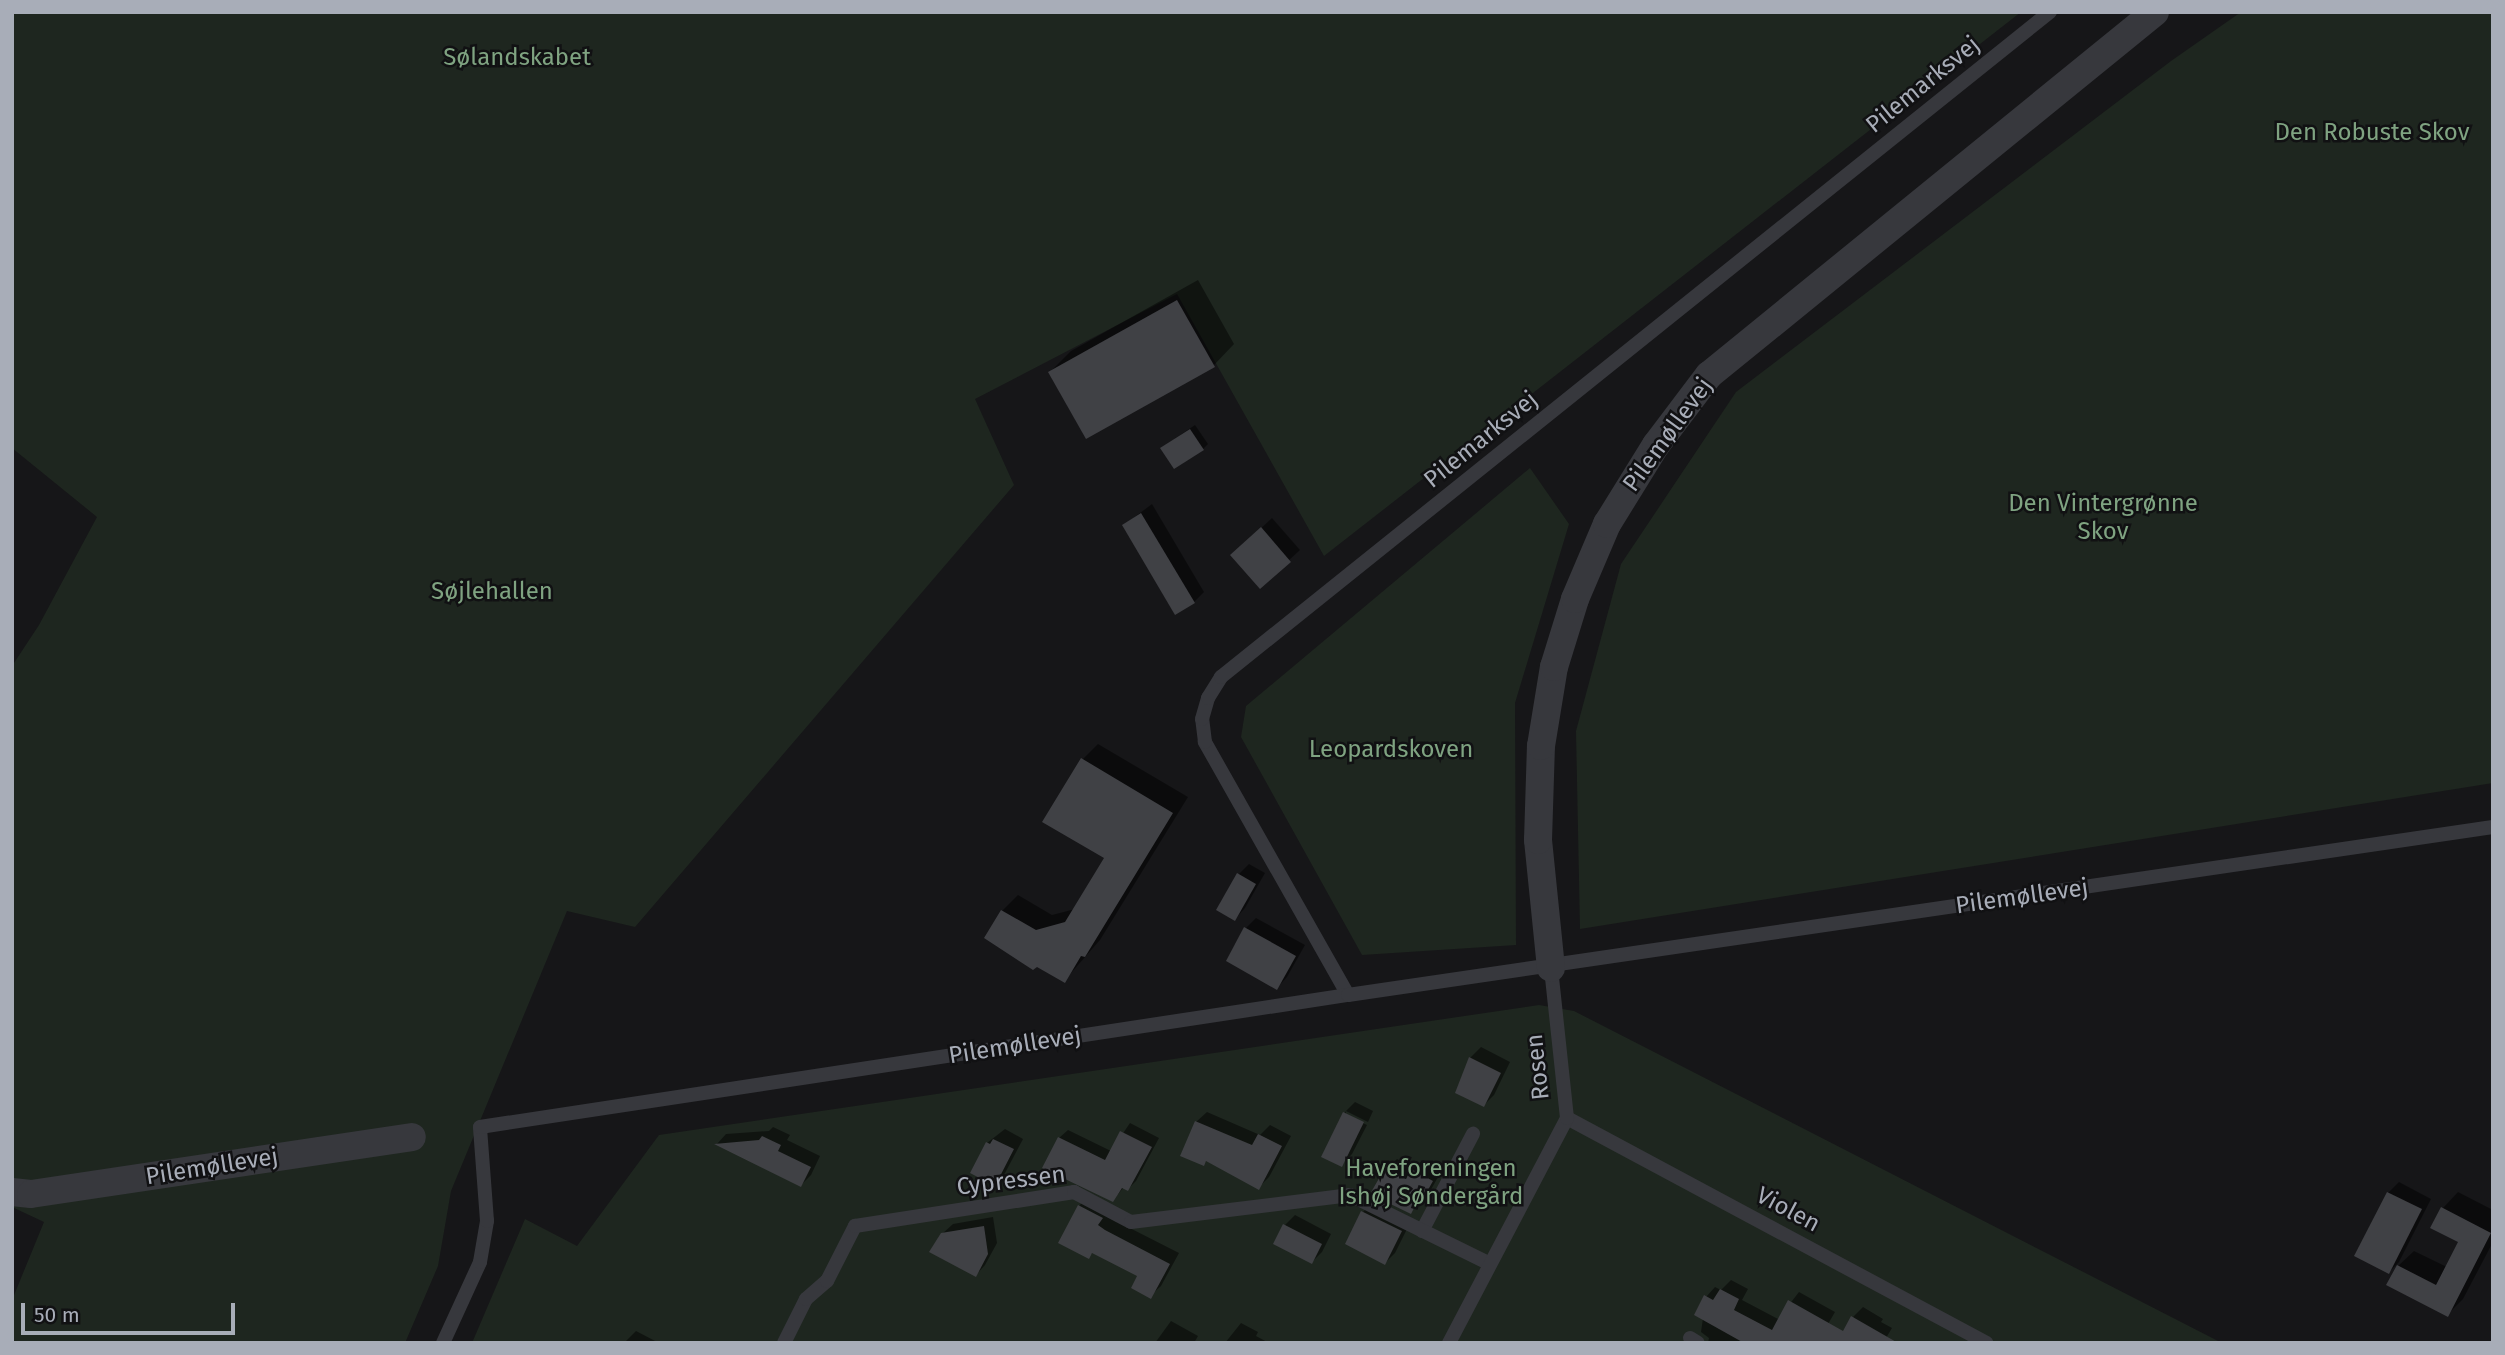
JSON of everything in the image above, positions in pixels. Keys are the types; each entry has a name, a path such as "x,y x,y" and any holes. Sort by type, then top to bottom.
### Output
{"street":[{"name":"Pilemøllevej","path":"1551,968 1538,840 1541,746 1554,667 1575,599 1607,524 1656,445 1709,376 2155,12"},
{"name":"Pilemøllevej","path":"12,1192 30,1194 412,1137"}],"lane":[{"name":"Pilemarksvej","path":"1348,995 1205,742 1202,719 1208,698 1222,677 2050,12"},
{"name":"Pilemøllevej","path":"443,1343 480,1262 487,1221 480,1127 1348,995 1551,968 2493,827"},
{"name":"Rosen","path":"1449,1343 1567,1118 1551,968"},
{"name":"Violen","path":"1567,1118 1987,1343"},
{"path":"1422,1231 1473,1134"},
{"name":"Cypressen","path":"784,1343 806,1299 827,1281 855,1226 1074,1192 1131,1222 1350,1195 1490,1264"}],"green space":[{"name":"Søjlehallen","path":"12,12 2021,12 1324,556 1177,294 975,399 1014,485 635,927 567,911 451,1191 438,1266 405,1343 12,1343 12,1300 44,1222 12,1207 12,666 39,625 97,517 12,448"},
{"name":"Den Vintergrønne Skov","path":"2241,12 2493,12 2493,783 1580,929 1576,731 1621,564 1736,392 2171,61"},
{"name":"Leopardskoven","path":"1530,468 1569,524 1515,703 1516,945 1362,955 1241,737 1246,706"},
{"name":"Haveforeningen Ishøj Søndergård","path":"1539,1005 1574,1011 2222,1343 472,1343 525,1219 577,1246 659,1135"}],"building":[{"path":"1177,300 1215,367 1086,439 1048,372"},
{"path":"1190,429 1204,450 1174,469 1160,448"},
{"path":"1141,513 1195,603 1175,615 1122,525"},
{"path":"1261,527 1291,562 1260,589 1230,555"},
{"path":"1081,758 1173,813 1085,957 1081,956 1065,983 1037,967 1033,970 984,938 1001,910 1036,930 1065,922 1104,858 1042,822"},
{"path":"1237,873 1256,884 1235,921 1216,910"},
{"path":"1244,927 1296,956 1277,990 1226,961"},
{"path":"1469,1057 1501,1073 1484,1107 1455,1093"},
{"path":"1343,1112 1364,1122 1342,1167 1321,1157"},
{"path":"1195,1121 1252,1145 1258,1134 1282,1146 1259,1190 1206,1161 1204,1166 1180,1156"},
{"path":"1120,1131 1152,1147 1128,1191 1122,1188 1113,1202 1042,1168 1058,1137 1105,1160"},
{"path":"762,1136 781,1145 778,1151 811,1167 801,1187 714,1144 759,1140"},
{"path":"993,1139 1014,1149 995,1186 970,1173 986,1142 990,1144"},
{"path":"1385,1168 1406,1179 1411,1169 1433,1181 1419,1206 1416,1204 1411,1214 1370,1194"},
{"path":"2387,1192 2422,1209 2389,1274 2354,1256"},
{"path":"1078,1205 1103,1218 1098,1225 1105,1230 1170,1264 1151,1299 1131,1288 1137,1276 1092,1253 1089,1259 1058,1243"},
{"path":"2441,1207 2491,1233 2448,1317 2386,1285 2397,1265 2436,1285 2458,1242 2430,1228"},
{"path":"1361,1211 1402,1231 1385,1265 1345,1244"},
{"path":"1283,1224 1322,1244 1312,1264 1273,1244"},
{"path":"984,1226 988,1254 976,1277 929,1252 941,1233"},
{"path":"1720,1289 1739,1299 1734,1310 1772,1330 1788,1300 1843,1331 1851,1316 1898,1343 1744,1343 1694,1315 1704,1295 1713,1300"}],"park label":[{"name":"Sølandskabet","path":"517,58"},
{"name":"Den Robuste Skov","path":"2372,133"}]}
